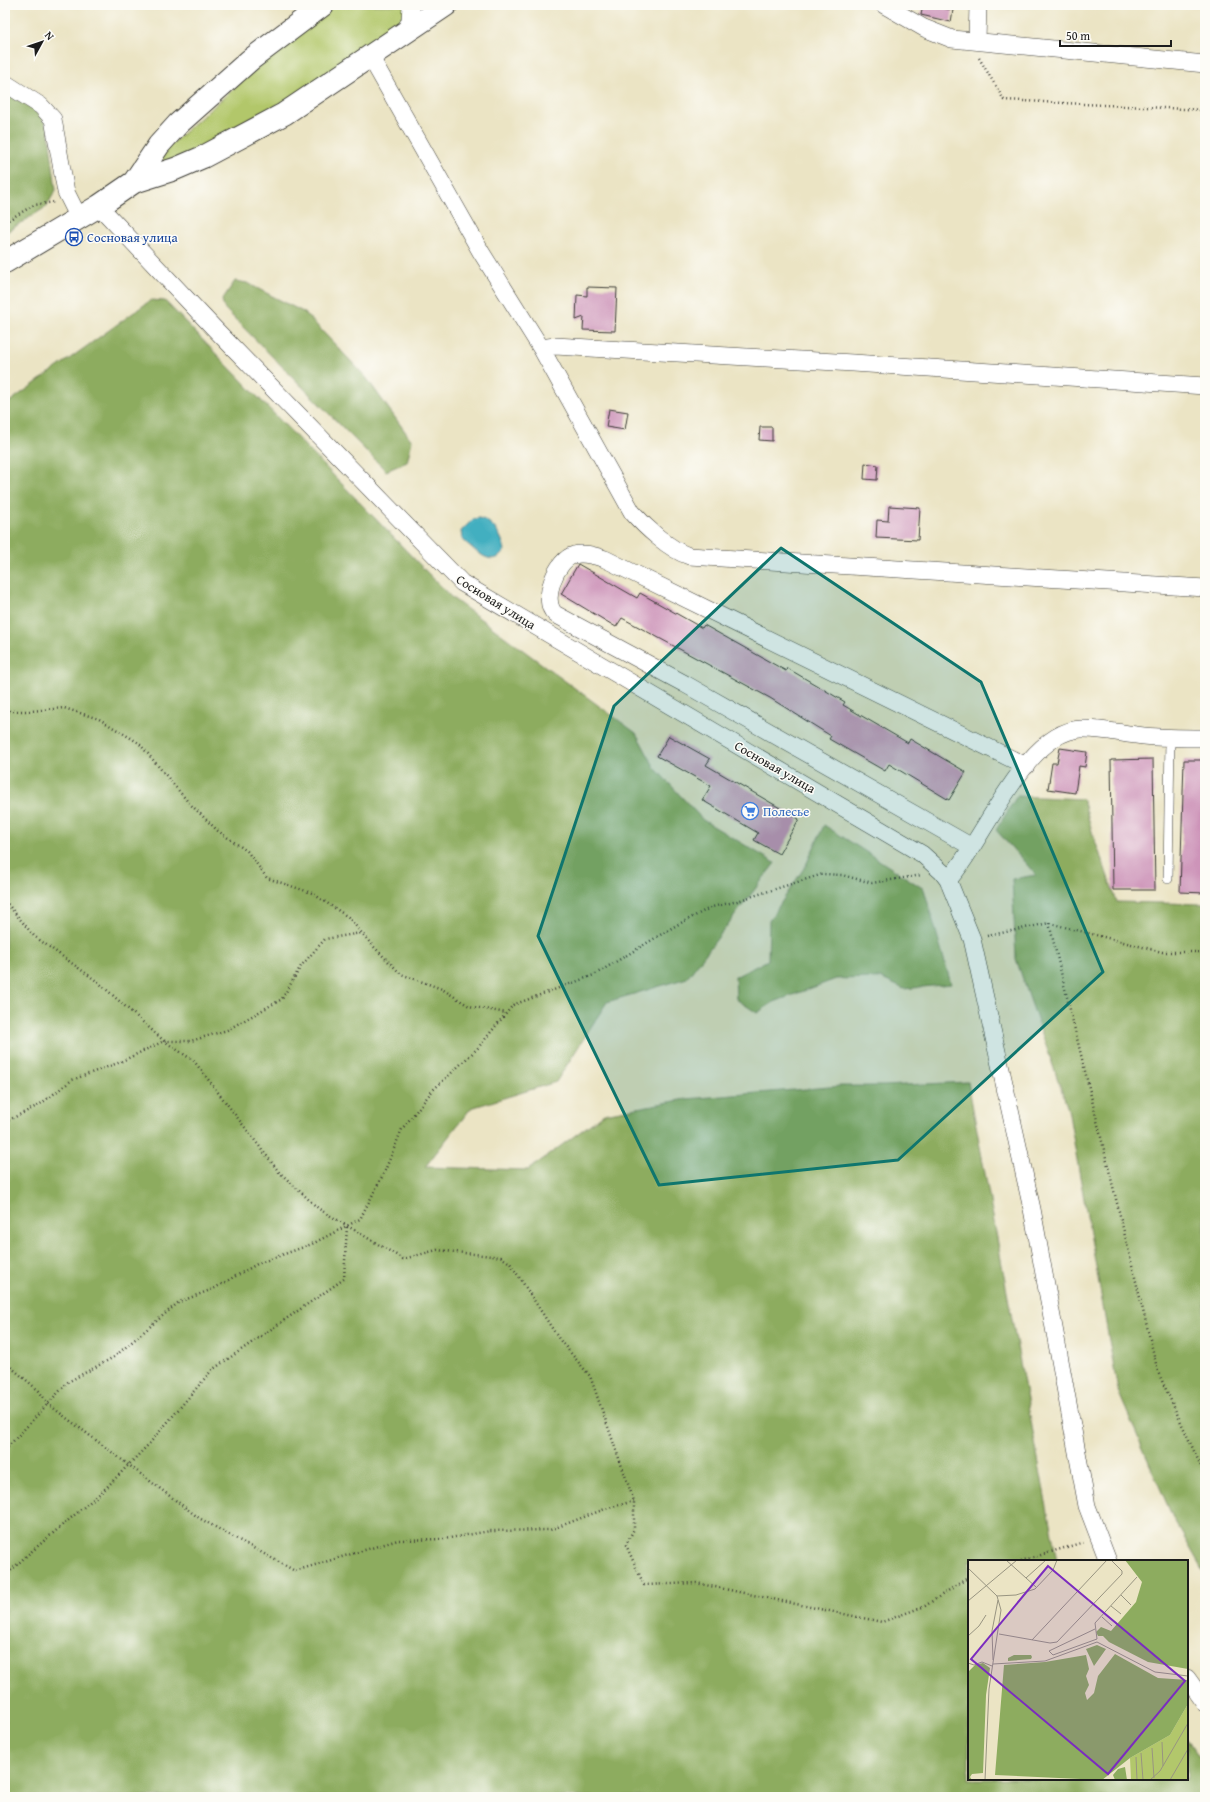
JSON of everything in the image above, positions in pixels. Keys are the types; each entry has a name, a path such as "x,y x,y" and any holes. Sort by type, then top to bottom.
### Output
{"main road":[{"path":"134,182 159,145 178,124 250,60 323,5"},
{"path":"5,262 74,208 99,206 134,182 175,169 284,114 446,5"}],"street":[{"path":"404,34 410,20 411,5"},
{"path":"884,5 924,28 952,38 1205,64"},
{"path":"973,40 978,5"},
{"path":"370,56 481,252 541,348 632,512 646,527 682,554 689,556 1205,588"},
{"path":"5,83 41,106 53,119 74,208"},
{"name":"Сосновая улица","path":"99,206 213,327 462,583 922,854 947,879"},
{"path":"541,348 555,346 655,351 1205,386"},
{"path":"972,847 685,684 555,614 552,611 548,593 564,559 574,555 585,554 604,559 1026,766"},
{"path":"1108,1560 1087,1506 1032,1209 972,939 947,879 963,863 1004,796 1026,766 1050,740 1058,735 1080,729 1170,737 1205,738"},
{"path":"1188,1679 1205,1703"}],"lane":[{"path":"1168,879 1170,737"}],"path":[{"path":"973,40 1004,100 1205,110"},
{"path":"5,222 34,205 74,208"},
{"path":"5,711 30,712 64,708 99,719 139,743 190,803 218,832 247,850 267,878 312,893 348,917 361,933 401,974 442,989 469,1006 507,1013"},
{"path":"5,1450 68,1382 114,1357 179,1302 213,1289 257,1264 312,1244 360,1219 384,1173 402,1129 433,1090 477,1049 513,1005 594,975 675,926 712,907 734,902 823,874 842,875 872,882 947,879"},
{"path":"5,901 34,936 98,982 164,1042 194,1061 279,1172 319,1209 403,1259 437,1250 501,1256 510,1263 559,1339 590,1376 634,1502 634,1529 626,1545 644,1585 696,1583 882,1622 925,1606 968,1578"},
{"path":"972,939 1049,923 1162,952 1205,952"},
{"path":"1049,923 1158,1372 1205,1475"},
{"path":"5,1122 39,1105 72,1080 118,1063 164,1042 192,1041 227,1030 282,999 301,966 325,939 361,933"},
{"path":"5,1576 25,1557 104,1490 212,1370 344,1279 347,1226"},
{"path":"5,1362 39,1391 48,1404 199,1518 295,1571 398,1540 444,1539 490,1531 550,1530 604,1509 634,1502"},
{"path":"1024,1560 1098,1538"}],"highlighted area":[{"path":"781,548 981,682 1103,972 898,1160 659,1185 538,936 614,706"}],"green space":[{"path":"328,5 407,5 398,35 171,167 151,162"},
{"path":"5,92 34,109 48,126 56,190 46,207 5,233"},
{"path":"235,281 247,283 305,313 365,376 412,441 407,462 386,471 224,308 222,300"},
{"path":"151,300 165,301 452,598 636,733 655,768 703,820 775,863 687,978 607,1002 556,1082 471,1108 425,1167 528,1170 604,1114 686,1099 841,1086 883,1086 968,1082 1057,1560 968,1560 968,1780 1188,1780 1188,1741 1205,1764 1205,1797 5,1797 5,405"},
{"path":"1017,796 1083,799 1093,835 1117,902 1205,904 1205,1574 1173,1518 1118,1391 1068,1109 1016,959 1012,879 1036,875 996,830"},
{"path":"824,825 924,889 951,984 904,989 880,978 836,979 774,1002 757,1013 736,999 735,977 768,960 769,921 806,865"}],"water":[{"path":"479,518 489,522 502,540 505,550 495,559 484,556 462,539 461,531 473,519"}],"building":[{"path":"923,5 953,10 951,22 921,15"},
{"path":"587,287 617,288 615,331 583,330 584,317 576,320 577,295 587,296"},
{"path":"609,409 628,412 625,430 606,427"},
{"path":"760,427 772,427 772,441 759,440"},
{"path":"865,463 878,465 877,480 864,479"},
{"path":"889,506 920,508 918,540 876,538 877,520 888,521"},
{"path":"578,564 637,598 640,593 702,628 704,625 786,671 787,668 845,702 843,705 908,743 910,739 966,772 949,800 889,764 885,771 829,739 831,736 770,698 622,618 616,627 561,594"},
{"path":"669,736 710,759 706,765 799,819 779,854 754,840 758,833 702,800 711,786 657,756"},
{"path":"1060,748 1087,752 1085,767 1079,766 1075,793 1048,789 1052,763 1057,763"},
{"path":"1153,759 1155,890 1113,890 1111,760"},
{"path":"1184,760 1205,760 1205,893 1180,892"}],"place":[{"name":"Сосновая улица","path":"74,237"},
{"name":"Полесье","path":"750,811"}]}
